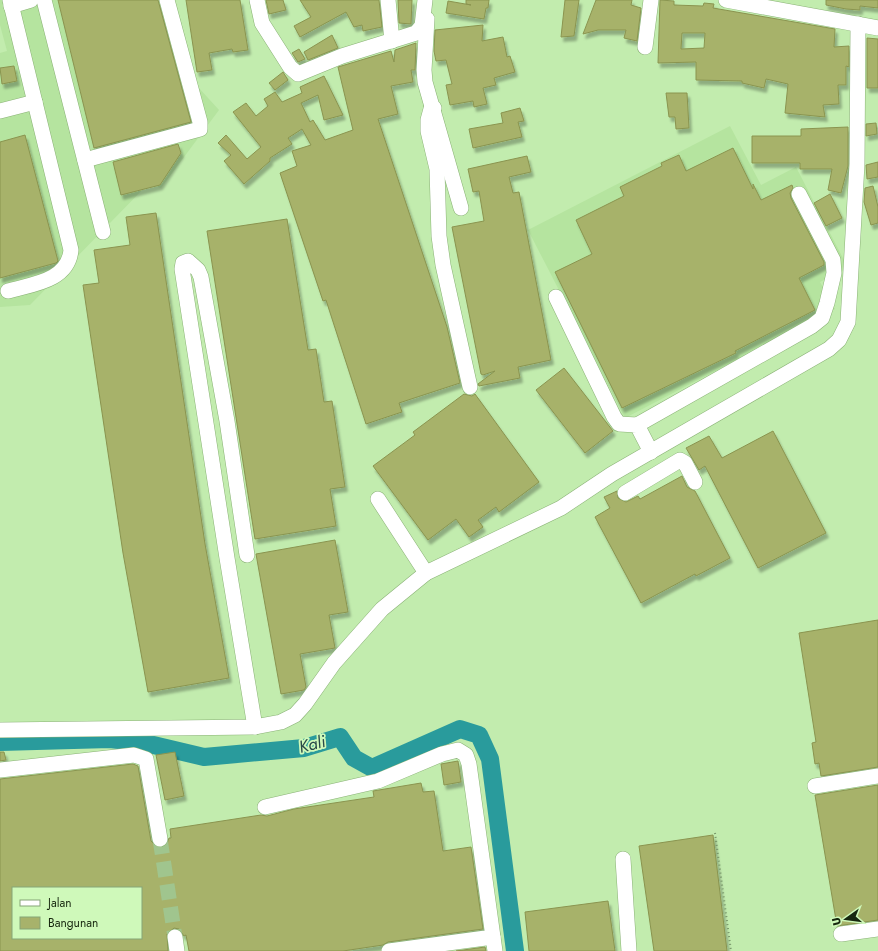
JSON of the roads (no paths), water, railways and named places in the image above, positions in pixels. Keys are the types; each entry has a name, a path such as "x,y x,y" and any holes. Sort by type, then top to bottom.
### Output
{"street":[{"path":"8,291 55,276 63,270 71,255 10,3 31,0"},
{"path":"44,0 103,232"},
{"path":"85,160 200,129 200,122 167,0"},
{"path":"257,0 262,23 290,67 298,74 342,56 416,33 420,29 425,0"},
{"path":"388,0 392,41"},
{"path":"429,0 424,70 425,82 434,108 461,208"},
{"path":"645,47 651,0"},
{"path":"726,0 878,28"},
{"path":"0,730 255,727 281,722 295,715 305,704 334,663 382,609 426,573 561,508 612,474 829,349 839,340 848,322 857,164 858,24"},
{"path":"0,111 35,102"},
{"path":"434,108 431,109 428,120 437,168 439,236 443,265 470,387"},
{"path":"556,297 619,424 637,425 812,326 822,318 834,273 833,260 798,194"},
{"path":"227,558 250,554 236,487 215,352 201,277 198,270 188,261 183,263 182,269 216,490 227,558 255,727"},
{"path":"196,355 215,352"},
{"path":"206,424 226,421"},
{"path":"637,425 650,452"},
{"path":"668,442 678,461"},
{"path":"625,493 678,461 684,461 695,482"},
{"path":"216,490 236,487"},
{"path":"378,500 426,573"},
{"path":"265,807 378,781 442,754 458,750 466,755 469,764 494,944 389,951"},
{"path":"0,770 134,755 146,759 160,839"},
{"path":"815,786 878,776"},
{"path":"623,859 629,951"},
{"path":"841,934 878,929"}],"waterway":[{"name":"Kali","path":"0,742 110,739 145,743 204,757 304,748 340,737 354,758 372,768 460,729 479,735 490,759 515,951"}],"tunnel":[{"path":"160,839 175,937"}]}
